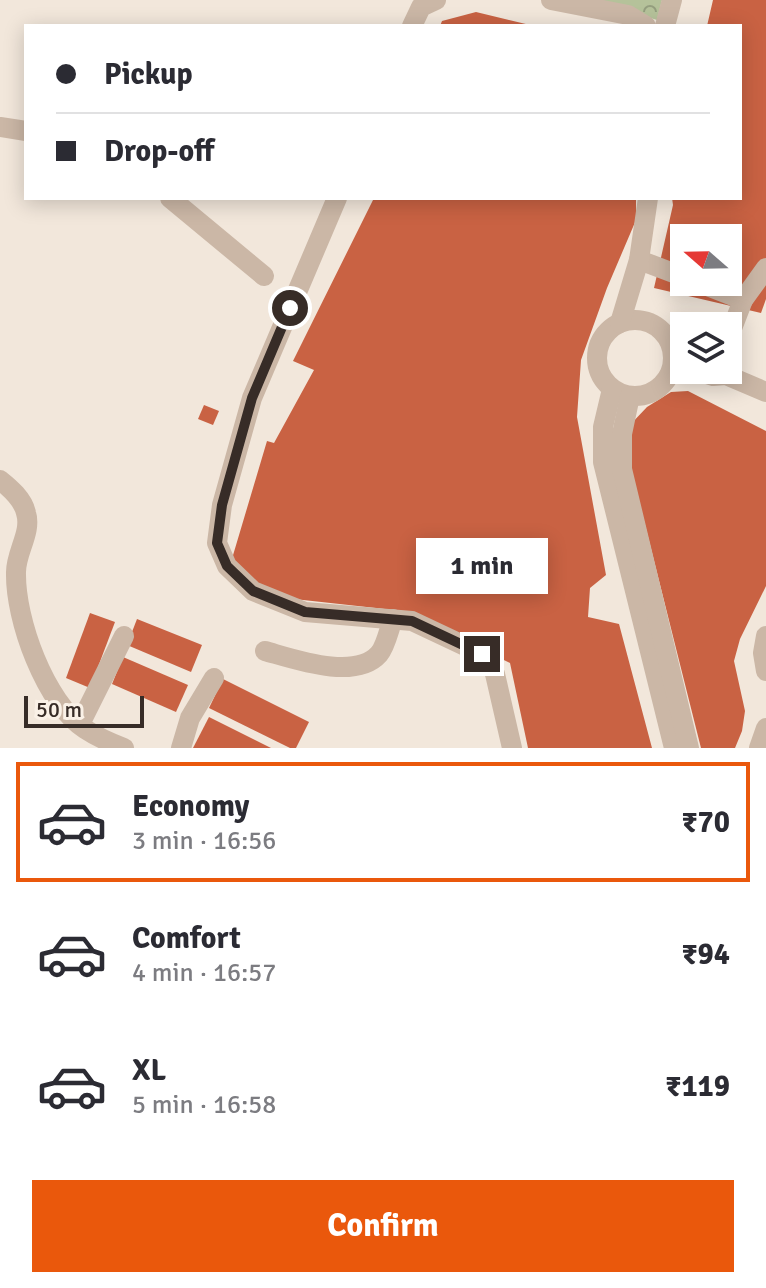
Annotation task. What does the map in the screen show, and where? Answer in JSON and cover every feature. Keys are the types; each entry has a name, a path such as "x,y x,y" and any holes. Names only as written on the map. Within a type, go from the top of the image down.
{"street":[{"path":"413,24 421,7 436,0"},
{"path":"551,0 628,15 643,24"},
{"path":"655,24 662,0"},
{"path":"666,24 672,0"},
{"path":"0,127 24,131"},
{"path":"172,200 264,276"},
{"path":"336,200 252,398 222,505 217,543 227,566 253,591 305,612 393,619 424,626 482,654 495,674 512,748"},
{"path":"620,323 639,260 648,200"},
{"path":"639,260 670,272"},
{"path":"738,312 743,300 766,268"},
{"path":"733,296 743,300"},
{"path":"670,343 657,327 646,321 620,323 603,338 597,360 599,371 621,392 650,393 661,386 670,374"},
{"path":"742,382 766,392"},
{"path":"721,384 766,403"},
{"path":"621,392 603,427 603,462 674,748"},
{"path":"621,392 622,469 689,748"},
{"path":"0,480 26,510 28,523 16,568 17,598 27,640 58,703 80,724 124,748"},
{"path":"265,651 319,665 348,667 364,663 379,653 393,619"},
{"path":"80,724 124,636"},
{"path":"766,636 763,653 766,671"},
{"path":"181,748 190,718 214,678"},
{"path":"759,748 766,728"}],"green space":[{"path":"591,0 662,0 657,20"}],"building":[{"path":"713,0 766,0 766,299 761,313 688,296 742,296 742,224 670,224 670,292 654,288 672,200 742,200 742,24 707,24"},
{"path":"476,12 526,24 441,24 442,21"},
{"path":"373,200 636,200 636,220 581,360 577,417 606,575 590,588 588,617 619,624 652,748 528,748 510,663 403,611 267,596 231,562 267,441 274,443 314,370 293,361"},
{"path":"688,391 766,431 766,586 740,639 734,661 745,711 735,748 701,748 627,453 629,426 647,407 671,392"},
{"path":"204,405 219,411 213,425 198,419"},
{"path":"90,613 115,622 90,688 66,678"},
{"path":"137,619 202,645 191,672 127,645"},
{"path":"123,657 188,685 176,712 112,684"},
{"path":"223,679 309,722 296,748 290,748 209,708"},
{"path":"209,717 271,748 193,748"}],"route":[{"path":"290,308 252,398 222,505 217,543 227,566 253,591 305,612 412,621 482,654"}]}
